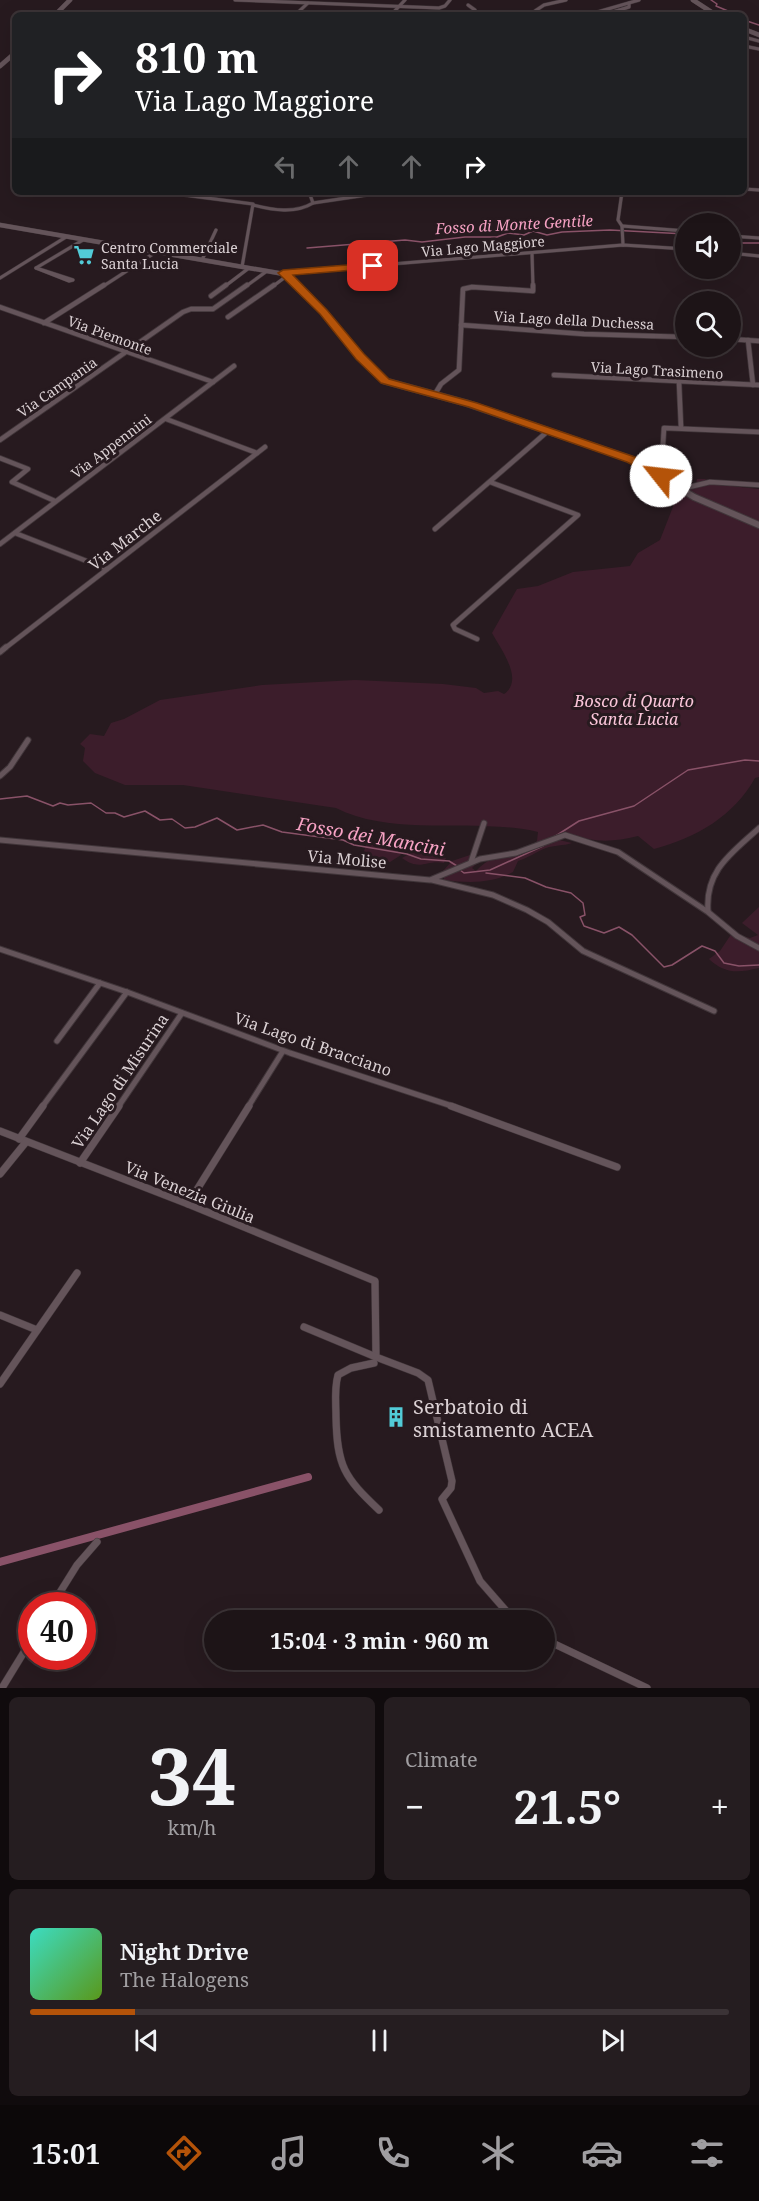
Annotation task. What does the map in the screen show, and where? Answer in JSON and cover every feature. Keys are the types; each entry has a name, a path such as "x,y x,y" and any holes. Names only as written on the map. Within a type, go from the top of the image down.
{"street":[{"path":"58,12 70,0"},
{"path":"236,0 442,8 450,0"},
{"path":"397,0 404,2"},
{"path":"535,12 540,7 566,0"},
{"path":"598,12 639,0"},
{"path":"693,0 711,12"},
{"path":"394,12 404,2"},
{"path":"299,12 308,3"},
{"path":"613,12 629,7 629,3"},
{"path":"468,5 475,10 473,12"},
{"path":"0,66 12,56"},
{"path":"181,195 271,209 306,207 313,203 367,195"},
{"path":"312,195 313,203"},
{"path":"621,195 618,220 622,226 623,245"},
{"path":"242,267 253,206"},
{"path":"0,225 285,274 329,318 378,376 400,386 435,394 639,463 681,489 759,525"},
{"path":"622,226 675,230"},
{"path":"202,260 216,230"},
{"path":"0,279 66,237"},
{"path":"741,237 759,238"},
{"path":"36,268 84,240"},
{"name":"Via Lago Maggiore","path":"285,274 623,245 675,248"},
{"path":"44,322 156,252"},
{"path":"435,394 441,384 459,370 462,291 465,288 533,291 532,253"},
{"path":"741,254 759,256"},
{"path":"36,268 70,278 74,280 59,278 35,270 36,268"},
{"path":"211,296 249,268"},
{"path":"128,352 183,312 189,309 213,309 267,271"},
{"path":"228,317 285,274"},
{"name":"Via Piemonte","path":"0,307 213,382"},
{"name":"Via Lago della Duchessa","path":"461,325 584,334 675,336"},
{"path":"741,340 759,340"},
{"path":"748,340 753,385"},
{"name":"Via Campania","path":"0,440 128,352"},
{"name":"Via Appennini","path":"0,544 234,366"},
{"name":"Via Lago Trasimeno","path":"554,375 759,385"},
{"path":"680,382 681,427"},
{"path":"166,419 257,453"},
{"path":"661,476 663,429 681,427 759,432"},
{"path":"435,529 548,431"},
{"name":"Via Marche","path":"0,652 265,447"},
{"path":"0,458 28,469 12,482 55,501"},
{"path":"477,639 456,629 453,625 578,515 490,482"},
{"path":"681,489 710,482 759,485"},
{"path":"15,533 107,569"},
{"path":"0,776 10,767 28,740"},
{"path":"471,862 484,823"},
{"path":"708,912 707,891 714,871 759,828"},
{"name":"Via Molise","path":"0,840 430,880 471,862 519,852 565,835 614,850 708,912 737,936 759,948"},
{"path":"430,880 486,892 527,910 548,922 583,951 714,1011"},
{"name":"Via Lago di Bracciano","path":"0,949 127,992 283,1051 410,1091 617,1167"},
{"path":"57,1041 100,983"},
{"path":"0,1174 127,992"},
{"name":"Via Lago di Misurina","path":"80,1163 182,1013"},
{"path":"188,1204 283,1051"},
{"name":"Via Venezia Giulia","path":"0,1131 188,1204 376,1282 375,1360"},
{"path":"0,1384 77,1273"},
{"path":"0,1315 37,1330"},
{"path":"304,1327 375,1360 422,1375 429,1382 432,1405 452,1481 451,1488 442,1500 480,1581 505,1610"},
{"path":"375,1360 342,1371 338,1375 335,1397 336,1448 339,1462 346,1475 379,1510"},
{"path":"60,1592 77,1565 97,1542"},
{"path":"555,1644 647,1688"},
{"path":"2,1688 18,1662"}],"green space":[{"name":"Bosco di Quarto Santa Lucia","path":"697,479 705,479 712,484 759,489 759,777 755,778 736,804 725,814 685,839 654,849 638,836 604,841 571,834 559,840 572,843 546,848 518,861 513,872 497,879 480,882 444,880 443,871 452,861 470,855 479,861 472,868 476,871 486,862 497,857 522,855 537,841 538,832 488,826 409,825 359,817 336,808 183,785 125,785 95,773 83,761 85,748 80,744 90,734 104,736 111,723 124,719 160,700 262,685 355,680 443,684 476,688 484,693 498,691 504,694 510,688 512,673 492,633 517,589 538,586 573,572 630,566 638,553 660,540 676,499 681,493 690,494 690,488 696,484"},
{"path":"387,838 401,855 390,862 369,858 364,851 367,842"},
{"path":"414,851 446,858 444,863 433,862 419,865 402,858"},
{"path":"759,907 759,968 745,971 726,970 709,959 720,951 732,933 750,938 758,935 742,923"}],"waterway":[{"path":"711,0 717,4 716,6 728,12"},
{"path":"747,21 759,25"},
{"name":"Fosso di Monte Gentile","path":"307,248 405,240 422,242 465,237 497,237 508,233 524,235 533,231 547,235 562,232 610,230 675,233"},
{"name":"Fosso di Monte Gentile","path":"741,243 759,243"},
{"name":"Fosso dei Mancini","path":"554,837 579,821 634,806 688,770 745,760 759,761"},
{"name":"Fosso dei Mancini","path":"0,799 27,796 53,806 60,803 68,805 91,803 106,813 115,813 124,817 145,811 160,820 172,819 185,828 195,827 217,818 237,830 263,825 282,832 343,840 354,845 407,854 421,859 449,861 457,866"},
{"name":"Fosso dei Mancini","path":"460,870 464,873 490,870 543,846"},
{"path":"486,873 525,878 546,887 571,893 583,903 585,915 580,917 584,926 604,933 619,927 632,935 664,967 672,965 702,946 715,951 724,963 739,966 759,965"},
{"path":"0,1562 308,1477"}],"place":[{"name":"Centro Commerciale Santa Lucia","path":"84,255"},
{"name":"Serbatoio di smistamento ACEA","path":"396,1417"}],"route":[{"path":"373,266 283,273 289,276 324,312 360,357 385,381 473,405 643,464 661,476"}]}
